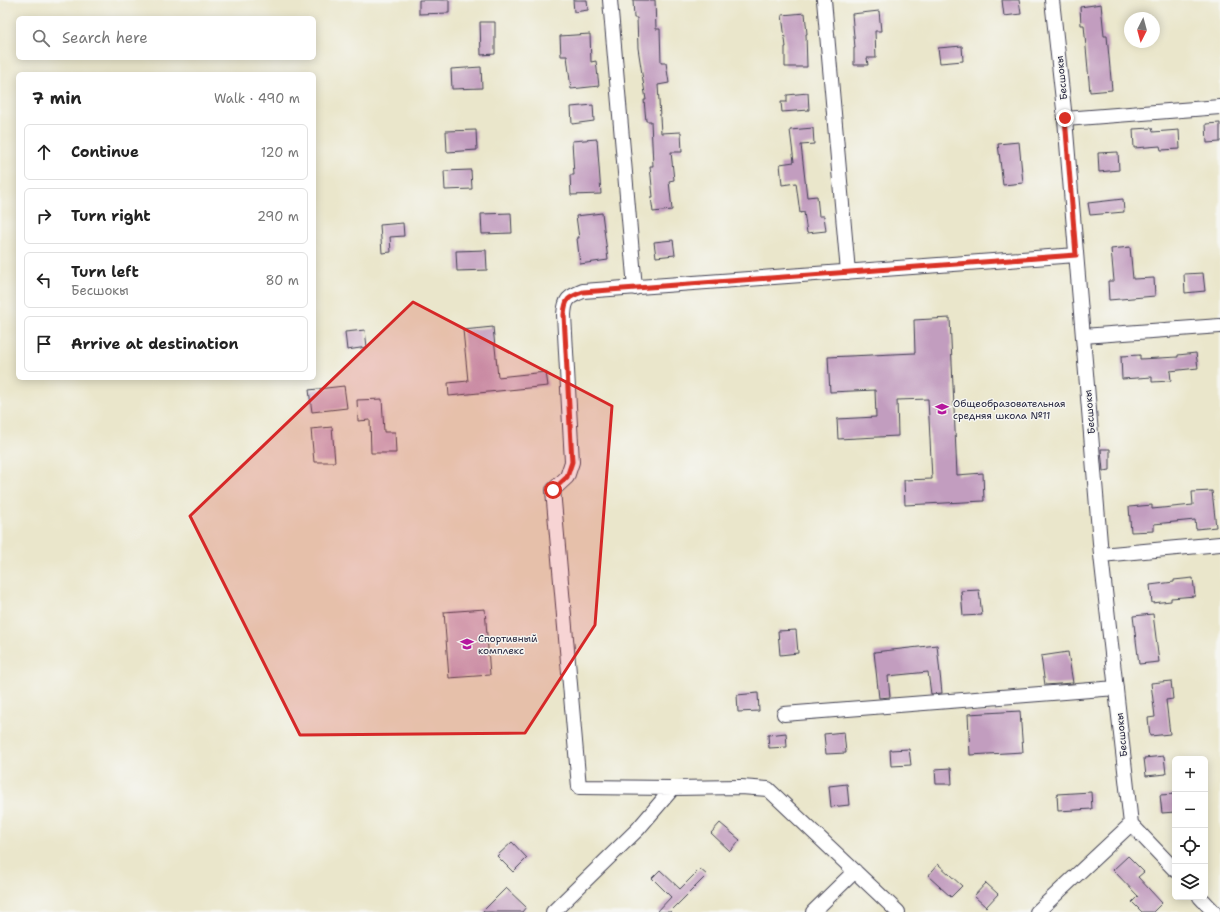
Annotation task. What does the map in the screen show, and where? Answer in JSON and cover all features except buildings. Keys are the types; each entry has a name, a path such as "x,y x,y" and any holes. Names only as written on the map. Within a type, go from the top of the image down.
{"street":[{"path":"610,0 635,288"},
{"path":"824,0 848,272"},
{"name":"Бесшокы","path":"1052,0 1065,118 1101,555 1131,824"},
{"path":"1065,118 1220,107"},
{"path":"898,912 768,789 741,787 579,787 553,490 567,477 572,462 564,315 565,303 571,296 583,292 1076,255"},
{"path":"1083,336 1220,326"},
{"path":"1101,555 1220,544"},
{"path":"784,714 1116,688"},
{"path":"553,912 638,830 673,788"},
{"path":"1037,912 1131,824 1172,867"},
{"path":"813,912 855,872"},
{"path":"1203,900 1214,912"}],"highlighted area":[{"path":"413,302 612,406 595,625 525,733 300,735 190,516"}],"place":[{"name":"Общеобразовательная средняя школа №11","path":"942,409"},
{"name":"Спортивный комплекс","path":"467,644"}],"route":[{"path":"553,490 567,477 572,462 564,315 565,303 571,296 583,292 1076,255 1065,118"}]}
